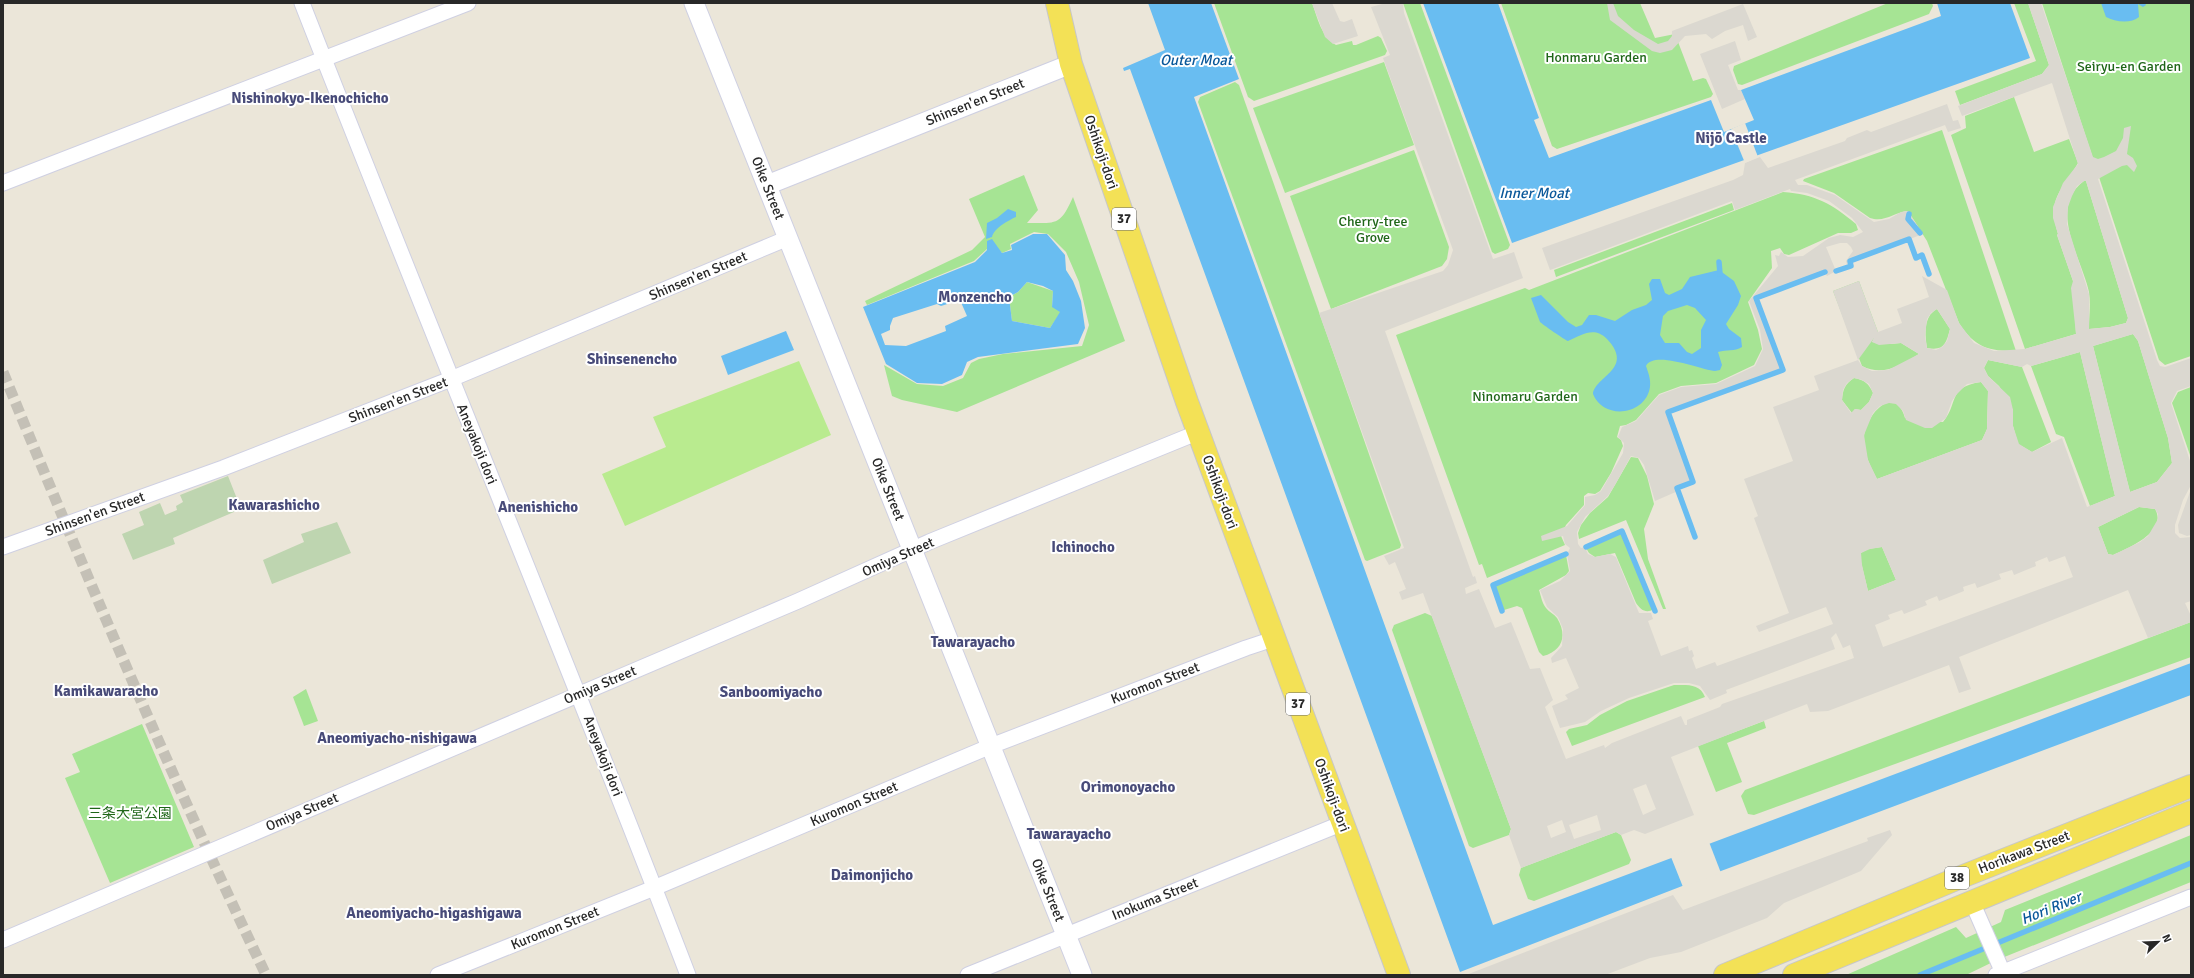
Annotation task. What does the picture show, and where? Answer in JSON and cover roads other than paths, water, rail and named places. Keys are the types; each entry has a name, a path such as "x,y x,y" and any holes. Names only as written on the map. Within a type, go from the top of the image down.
{"main road":[{"name":"Oshikoji-dori","path":"1057,3 1071,64 1199,432 1273,639 1399,975"},
{"name":"Horikawa Street","path":"1725,975 1961,877 2191,786"},
{"name":"Horikawa Street","path":"1794,975 2191,812"}],"street":[{"name":"Aneyakoji dori","path":"302,3 451,379 579,693 688,975"},
{"path":"3,183 468,3"},
{"name":"Oike Street","path":"694,3 1082,975"},
{"name":"Shinsen'en Street","path":"767,185 1071,64"},
{"name":"Shinsen'en Street","path":"3,547 223,468 451,379 788,238"},
{"name":"Omiya Street","path":"3,940 913,550 1199,432"},
{"name":"Kuromon Street","path":"438,975 654,888 991,746 1273,639"},
{"name":"Inokuma Street","path":"968,975 1342,823"},
{"path":"1972,902 2000,970 2191,897"}],"water":[{"name":"Outer Moat","path":"1148,3 1211,3 1239,79 1194,97 1493,925 2191,663 2191,695 1721,871 1460,972 1130,69 1124,71 1123,68 1165,50"},
{"name":"Inner Moat","path":"1423,3 1498,3 1539,118 1534,120 1549,158 1711,100 1724,132 1754,120 1741,90 1941,16 1937,3 2010,3 2030,58 1512,243"},
{"path":"2101,3 2145,3 2146,5 2143,7 2138,4 2139,17 2132,21 2123,22 2106,17"},
{"path":"1008,209 1016,212 1016,217 996,230 992,237 986,239 987,223 997,218"},
{"path":"1033,234 1047,234 1065,255 1066,270 1073,281 1081,301 1085,328 1078,344 978,357 967,362 962,375 942,384 917,383 886,364 863,307 975,262 987,250 987,241 992,239 1002,253 1012,250 1011,245","holes":["1027,282 1043,286 1053,291 1052,307 1060,312 1050,328 1012,321 1009,297 1018,292","960,300 967,316 945,326 946,331 906,346 885,345 881,334 890,330 893,318 937,304 941,306"]},
{"path":"1719,270 1734,281 1741,296 1738,305 1726,324 1729,329 1741,338 1742,347 1718,352 1722,365 1720,370 1715,371 1668,360 1651,362 1646,366 1650,384 1647,396 1641,404 1633,409 1624,411 1615,411 1606,408 1598,403 1593,394 1595,388 1615,365 1617,358 1615,349 1607,339 1602,335 1593,332 1583,334 1568,341 1566,340 1540,322 1531,298 1541,295 1568,322 1576,327 1582,325 1589,315 1596,315 1615,321 1632,310 1646,305 1652,300 1649,284 1652,279 1660,279 1665,293 1669,295 1682,289 1690,277","holes":["1687,305 1695,308 1706,320 1701,330 1701,348 1692,354 1687,352 1679,343 1665,343 1660,335 1663,316 1668,311"]},
{"path":"786,331 794,350 728,375 721,356"}],"waterway":[{"path":"1909,214 1908,219 1920,233"},
{"path":"1836,271 1851,266 1850,261 1909,239 1916,258 1922,255 1929,274"},
{"path":"1719,262 1720,274"},
{"path":"1695,537 1677,488 1693,482 1668,412 1783,370 1756,298 1825,272"},
{"path":"1586,547 1622,531 1655,611"},
{"path":"1502,611 1493,585 1566,554"},
{"name":"Hori River","path":"1920,975 2191,863"}],"tunnel":[{"path":"3,372 163,751 196,826 266,975"}],"district":[{"name":"Nishinokyo-Ikenochicho","path":"310,98"},
{"name":"Nijō Castle","path":"1731,138"},
{"name":"Monzencho","path":"975,297"},
{"name":"Shinsenencho","path":"632,359"},
{"name":"Kawarashicho","path":"274,505"},
{"name":"Anenishicho","path":"538,507"},
{"name":"Ichinocho","path":"1083,547"},
{"name":"Tawarayacho","path":"973,642"},
{"name":"Kamikawaracho","path":"106,691"},
{"name":"Sanboomiyacho","path":"771,692"},
{"name":"Aneomiyacho-nishigawa","path":"397,738"},
{"name":"Orimonoyacho","path":"1128,787"},
{"name":"Tawarayacho","path":"1069,834"},
{"name":"Daimonjicho","path":"872,875"},
{"name":"Aneomiyacho-higashigawa","path":"434,913"}],"park label":[{"name":"Honmaru Garden","path":"1596,57"},
{"name":"Seiryu-en Garden","path":"2129,66"},
{"name":"Cherry-tree Grove","path":"1373,230"},
{"name":"Ninomaru Garden","path":"1525,396"},
{"name":"三条大宮公園","path":"130,813"}]}
